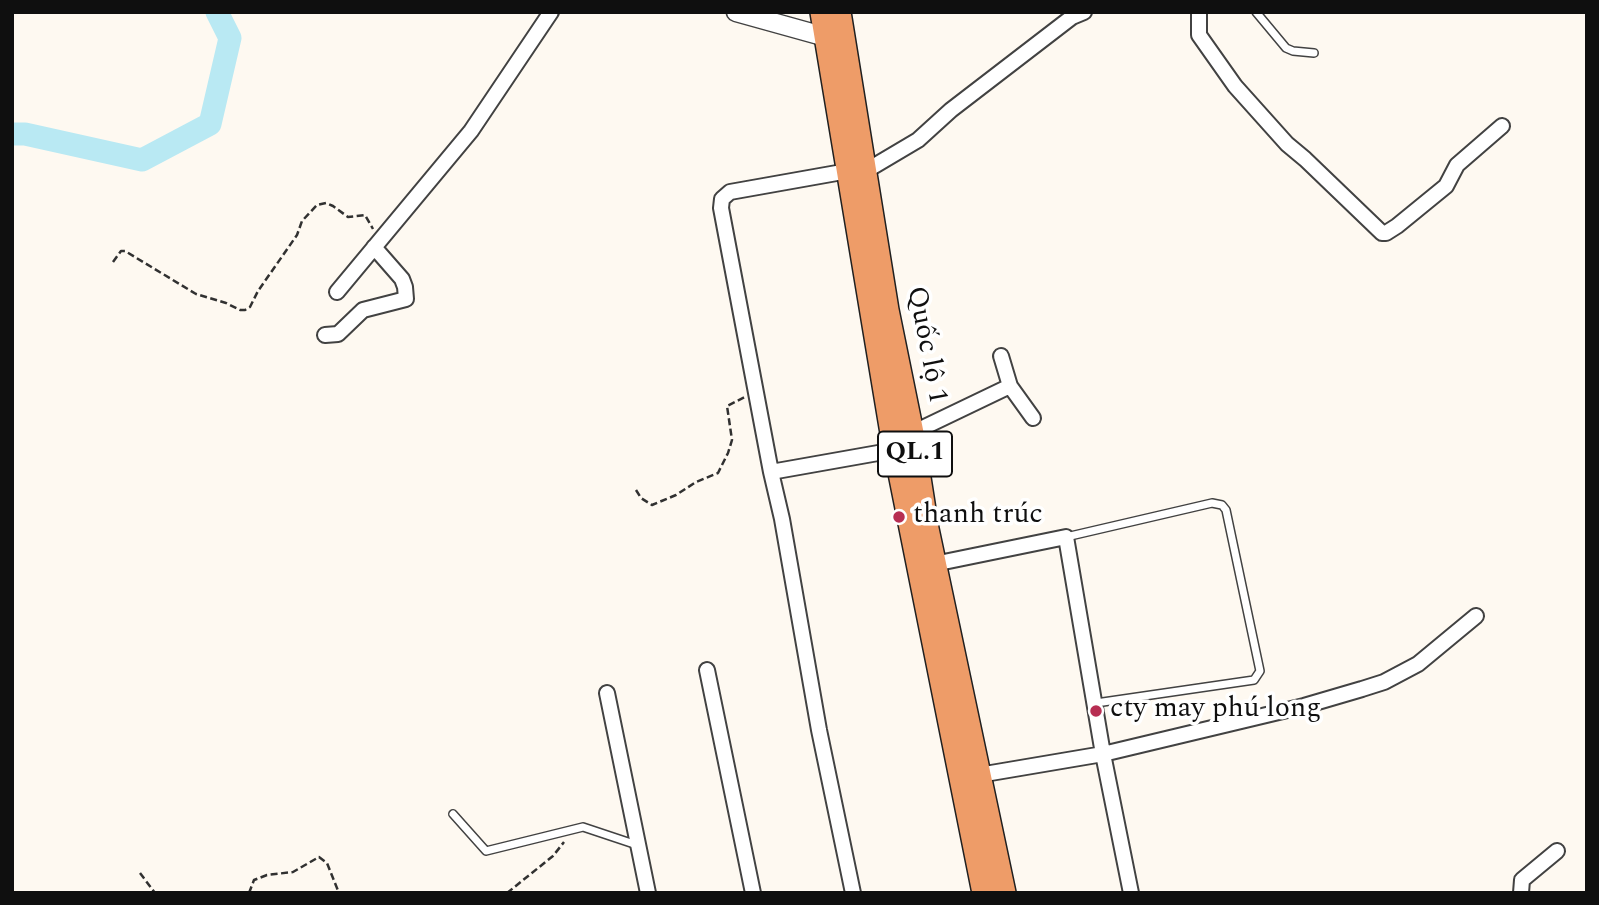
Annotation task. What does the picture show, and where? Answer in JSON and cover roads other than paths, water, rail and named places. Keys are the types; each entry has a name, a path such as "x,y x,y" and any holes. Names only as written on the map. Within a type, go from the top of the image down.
{"highway":[{"name":"Quốc lộ 1","path":"822,12 887,310 912,433 934,564 1004,893"},
{"name":"Quốc lộ 1","path":"839,12 856,172 895,450 984,893"}],"street":[{"path":"337,292 471,131 551,12"},
{"path":"736,12 826,37"},
{"path":"1199,12 1199,35 1235,86 1287,144 1382,233 1397,226 1446,186 1457,165 1502,126"},
{"path":"853,893 819,730 782,519 721,208 722,199 730,192 856,172 918,140 951,110 1075,14"},
{"path":"325,335 338,334 363,310 406,299 401,279 374,247"},
{"path":"1002,356 1010,386 1032,418"},
{"path":"912,433 1010,386"},
{"path":"771,472 895,450"},
{"path":"934,564 1066,537 1131,893"},
{"path":"979,775 1104,754 1304,706 1384,682 1418,664 1476,616"},
{"path":"707,670 752,893"},
{"path":"607,693 648,893"},
{"path":"1521,893 1522,880 1557,851"}],"lane":[{"path":"1256,12 1286,48 1314,53"},
{"path":"1066,537 1212,503 1222,505 1226,510 1259,671 1254,680 1096,703"},
{"path":"453,814 486,851 583,827 638,845"}],"waterway":[{"path":"12,134 25,134 142,160 210,124 230,38 217,12"}],"place":[{"name":"thanh trúc","path":"899,517"},
{"name":"cty may phú long","path":"1096,711"}]}
